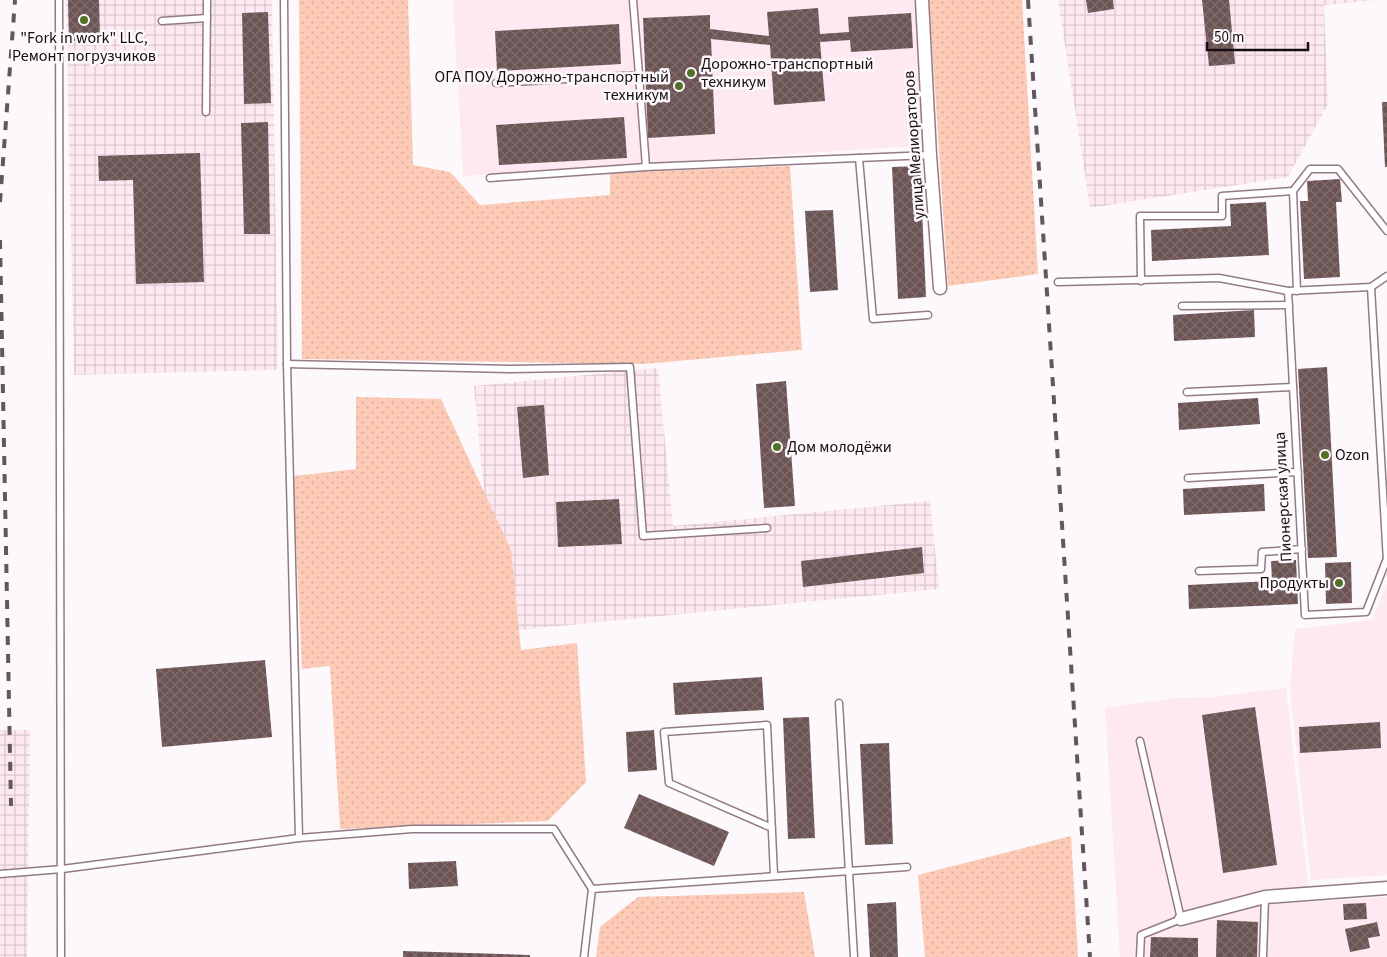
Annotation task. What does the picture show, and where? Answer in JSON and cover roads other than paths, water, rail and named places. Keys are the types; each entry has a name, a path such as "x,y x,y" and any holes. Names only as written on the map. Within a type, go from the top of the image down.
{"street":[{"name":"улица Мелиораторов","path":"922,0 930,154 940,288"},
{"path":"1181,919 1265,897 1387,888"}],"lane":[{"path":"59,0 61,957"},
{"path":"206,112 208,0"},
{"path":"284,0 287,364 299,838"},
{"path":"633,0 646,167"},
{"path":"162,21 207,18"},
{"path":"496,83 639,76"},
{"path":"490,178 646,167 930,154"},
{"path":"859,158 873,319 928,315"},
{"path":"1297,291 1293,191 1310,169 1338,169 1387,231"},
{"path":"1141,281 1140,216 1222,216 1222,196 1293,191"},
{"path":"1058,282 1219,278 1297,291 1371,287 1387,276"},
{"path":"1371,287 1386,561"},
{"name":"Пионерская улица","path":"1288,291 1305,616 1366,612 1386,561"},
{"path":"1182,306 1289,305"},
{"path":"287,364 511,370 630,367 643,536 767,528"},
{"path":"1187,392 1293,387"},
{"path":"1188,478 1298,472"},
{"path":"1199,571 1261,569 1262,552 1302,549"},
{"path":"839,703 854,957"},
{"path":"772,828 669,783 664,732 767,725 772,828 774,876"},
{"path":"1140,741 1181,919 1141,935 1140,957"},
{"path":"0,874 62,869 299,838 412,829 554,829 592,889 584,957"},
{"path":"592,889 907,867"},
{"path":"1263,957 1265,897"}],"railway":[{"path":"0,202 15,0"},
{"path":"1028,0 1090,957"},
{"path":"0,240 11,806"}],"place":[{"name":"\"Fork in work\" LLC, Ремонт погрузчиков","path":"84,20"},
{"name":"Дорожно-транспортный техникум","path":"691,73"},
{"name":"ОГА ПОУ Дорожно-транспортный техникум","path":"679,86"},
{"name":"Дом молодёжи","path":"777,447"},
{"name":"Ozon","path":"1325,455"},
{"name":"Продукты","path":"1339,583"}]}
